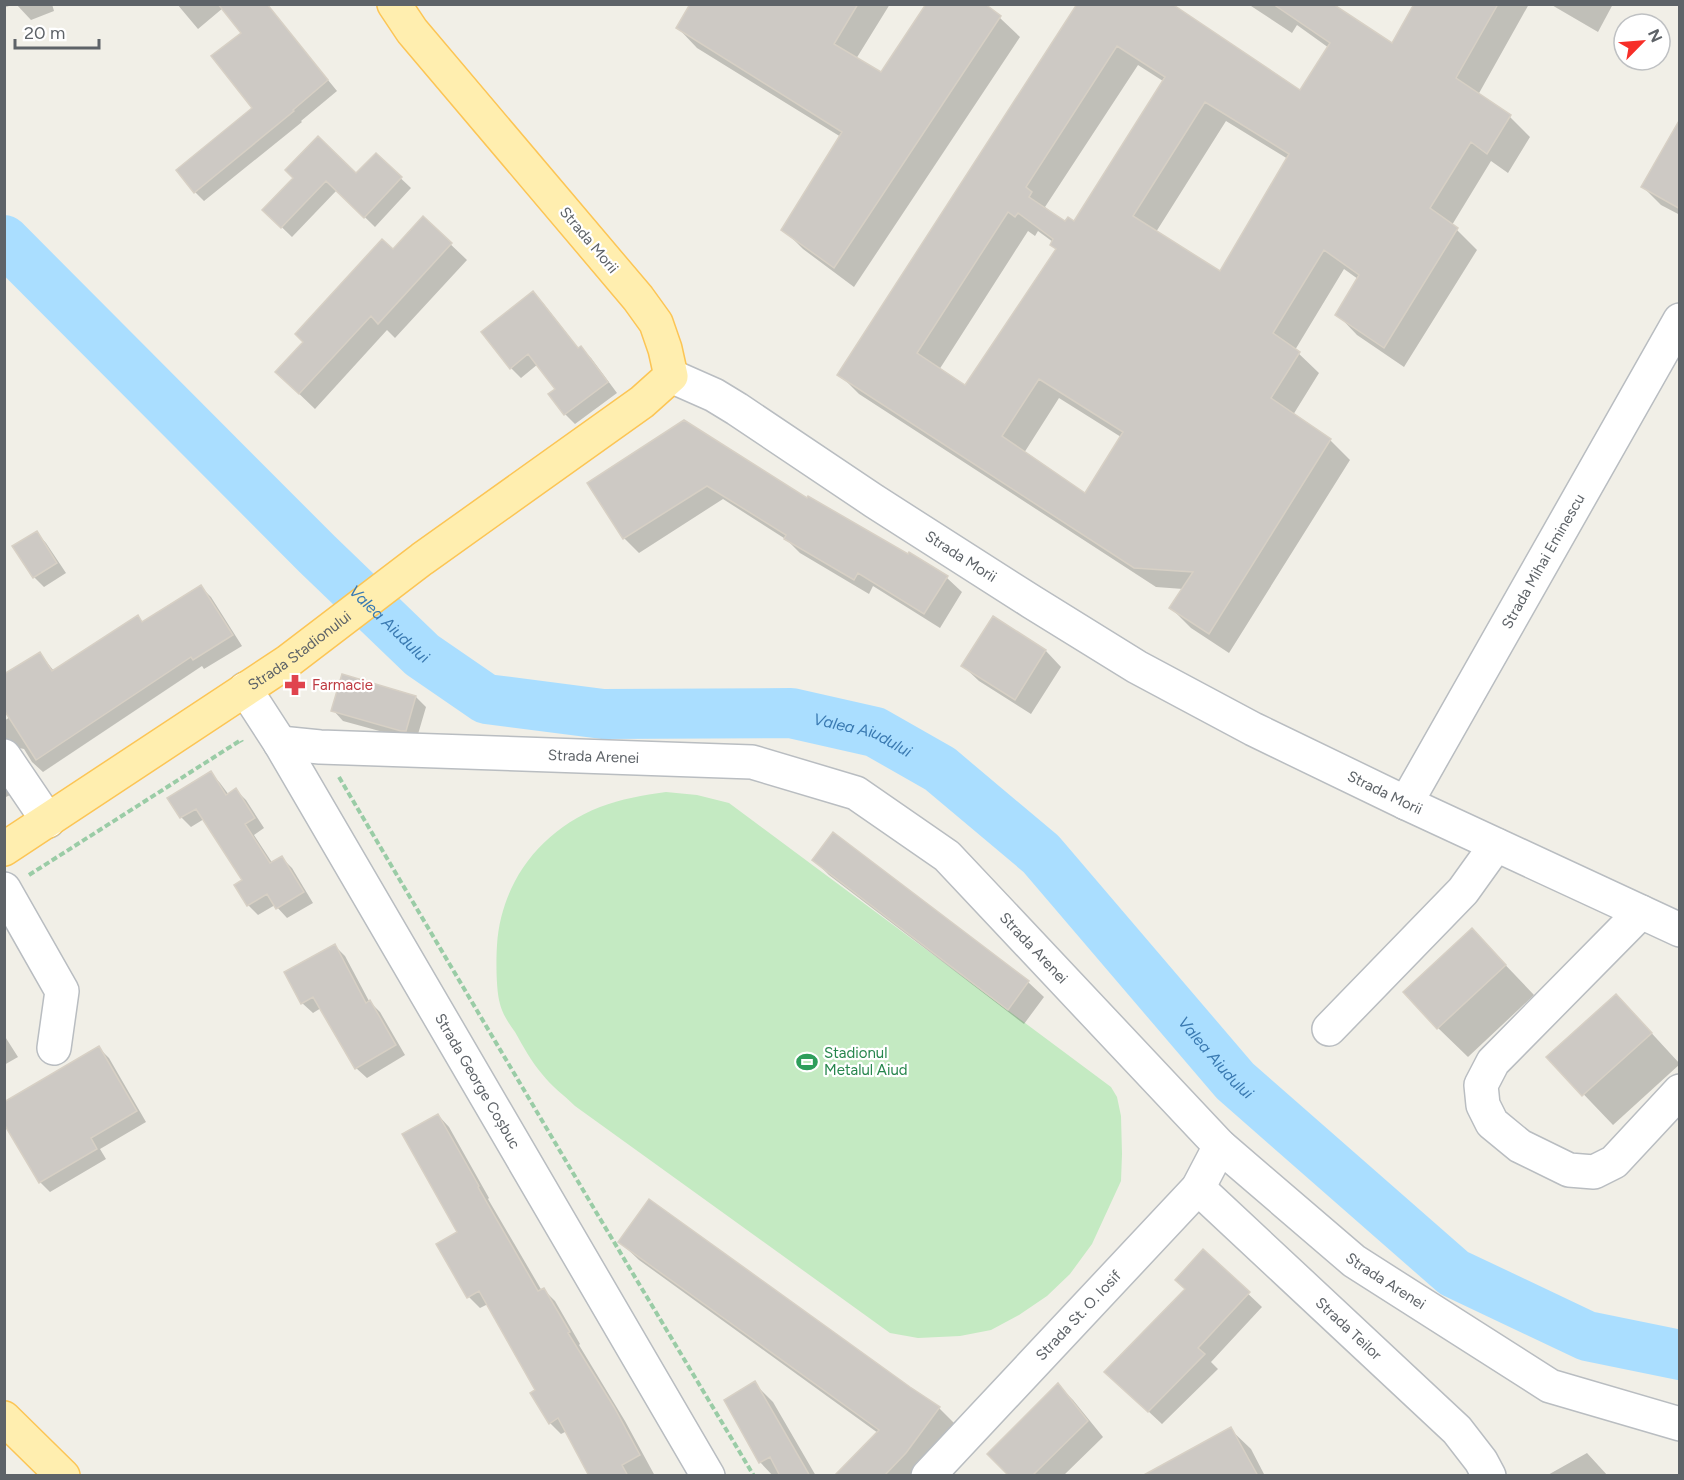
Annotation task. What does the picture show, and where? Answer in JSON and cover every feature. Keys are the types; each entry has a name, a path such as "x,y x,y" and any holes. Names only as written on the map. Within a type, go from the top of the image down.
{"main road":[{"name":"Strada Morii","path":"394,4 412,31 638,298 656,323 671,376"},
{"name":"Strada Stadionului","path":"4,849 286,662 422,559 642,402 671,376"},
{"path":"4,1418 63,1476"}],"street":[{"name":"Strada Mihai Eminescu","path":"1406,803 1680,320"},
{"name":"Strada Morii","path":"671,376 714,395 737,409 914,526 1137,667 1253,729 1680,930"},
{"name":"Strada George Coșbuc","path":"245,689 280,743 708,1476"},
{"name":"Strada Arenei","path":"280,743 320,747 752,762 856,794 947,856 1220,1146 1354,1261 1550,1386 1680,1424"},
{"path":"4,756 48,821"},
{"path":"1329,1029 1463,891 1496,844"},
{"path":"5,890 62,991 54,1048"},
{"path":"1641,912 1493,1062 1481,1086 1483,1105 1492,1123 1520,1146 1569,1170 1594,1172 1614,1162 1680,1091"},
{"name":"Strada St. O. Iosif","path":"928,1476 1198,1188 1220,1146"},
{"name":"Strada Teilor","path":"1198,1188 1457,1430 1481,1461 1489,1476"}],"path":[{"path":"5,890 241,740 247,750"},
{"path":"320,747 754,1476"}],"green space":[{"name":"Stadionul Metalul Aiud","path":"666,792 697,795 729,803 1111,1087 1117,1097 1121,1116 1121,1181 1092,1244 1070,1274 1047,1296 991,1330 960,1336 918,1338 890,1333 575,1106 549,1083 538,1069 504,1015 500,1004 497,951 500,922 506,900 528,861 560,829 600,807"}],"building":[{"path":"218,4 267,4 328,80 194,193 176,170 252,108 211,56 241,33"},
{"path":"690,4 858,4 834,44 881,72 926,4 985,4 1001,16 834,268 781,230 842,132 676,28"},
{"path":"1077,4 1172,4 1300,90 1330,43 1273,4 1333,4 1392,43 1414,4 1498,4 1456,78 1511,115 1487,154 1471,142 1430,208 1458,228 1384,348 1335,315 1359,275 1324,250 1273,333 1300,352 1271,398 1331,439 1209,634 1169,608 1193,572 1134,568 837,375","holes":["1117,46 1165,77 1074,221 1068,217 1065,221 1029,197 1032,192 1026,187","1205,102 1289,154 1220,271 1133,216","1008,212 1015,217 1018,213 1053,239 1050,245 1056,249 965,385 917,353","1039,379 1123,432 1085,493 1002,436"]},
{"path":"1680,119 1680,209 1641,187"},
{"path":"318,136 356,173 376,153 402,177 364,218 326,181 281,228 262,210 293,178 285,170"},
{"path":"423,216 452,243 378,324 371,316 299,394 275,372 303,342 295,334 382,239 393,249"},
{"path":"533,291 578,348 581,346 608,382 564,415 548,394 555,389 528,354 510,369 481,332"},
{"path":"684,420 807,498 808,496 948,576 924,614 858,573 854,580 784,539 786,535 707,486 623,539 587,483"},
{"path":"37,531 57,563 33,578 12,546"},
{"path":"201,585 233,635 193,660 191,657 36,760 4,710 4,674 40,652 52,671 138,615 142,622"},
{"path":"993,616 1046,650 1015,700 961,666"},
{"path":"342,674 416,696 406,731 331,711"},
{"path":"211,771 226,795 236,788 255,818 245,824 270,863 282,856 304,892 276,909 267,894 247,906 234,885 242,880 196,809 180,818 167,798"},
{"path":"833,832 1029,981 1008,1010 812,860"},
{"path":"1472,928 1506,965 1437,1029 1403,992"},
{"path":"335,944 366,1003 370,1000 396,1045 355,1069 313,997 301,1004 284,972"},
{"path":"1616,994 1652,1033 1582,1096 1546,1057"},
{"path":"99,1046 137,1111 91,1138 97,1149 39,1183 4,1124 4,1102"},
{"path":"438,1114 538,1291 544,1288 640,1455 622,1465 628,1476 589,1476 558,1418 549,1424 530,1393 535,1390 479,1291 467,1298 436,1244 457,1232 402,1134"},
{"path":"649,1199 940,1407 906,1453 884,1476 834,1476 879,1430 618,1242"},
{"path":"1203,1249 1250,1292 1198,1348 1205,1354 1148,1412 1104,1372 1185,1289 1175,1280"},
{"path":"755,1381 810,1476 780,1476 770,1457 759,1463 724,1400"},
{"path":"1058,1383 1088,1421 1032,1476 1009,1476 987,1454"},
{"path":"1231,1427 1258,1476 1142,1476"}],"waterway":[{"name":"Valea Aiudului","path":"4,240 317,554 422,655 486,699 603,714 791,713 875,732 940,769 1041,854 1235,1081 1454,1273 1587,1336 1680,1355"}],"place":[{"name":"Farmacie","path":"295,685"},
{"name":"Stadionul Metalul Aiud","path":"807,1062"}]}
